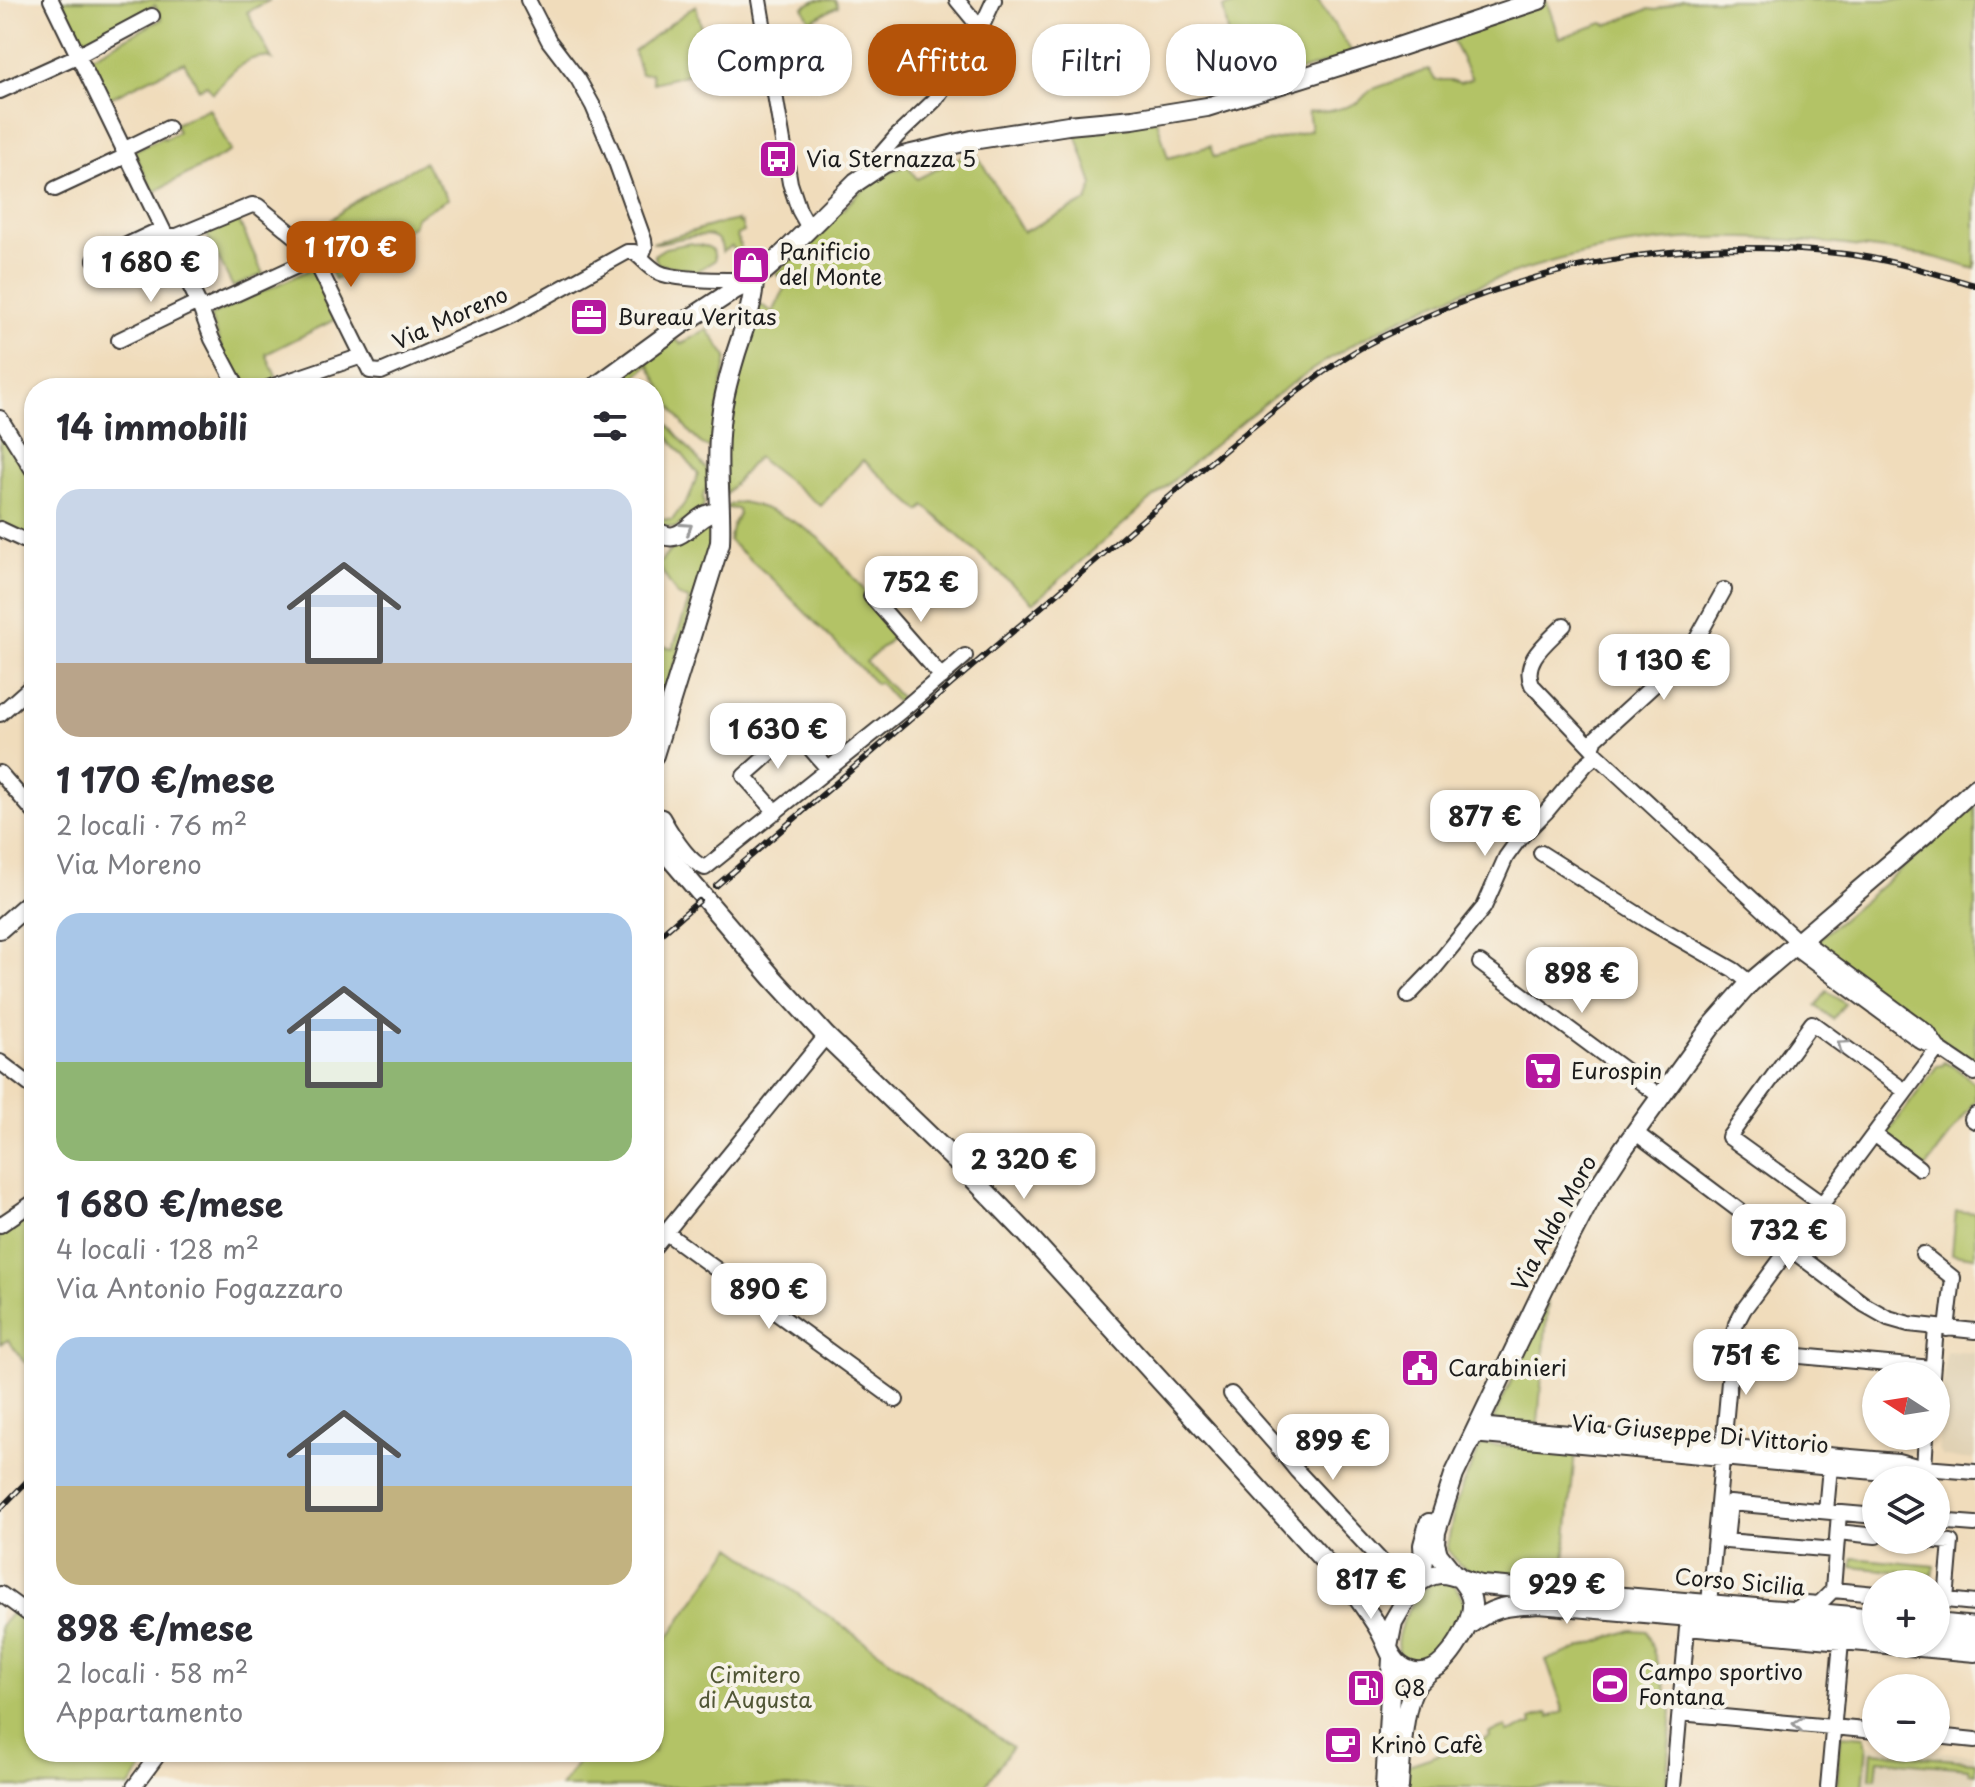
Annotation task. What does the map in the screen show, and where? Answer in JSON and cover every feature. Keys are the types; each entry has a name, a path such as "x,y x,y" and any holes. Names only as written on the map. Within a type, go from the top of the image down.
{"main road":[{"path":"608,378 731,285 754,280 856,182 883,164 897,150 1207,107 1539,0"},
{"path":"664,723 720,543 719,426 729,376 752,303 754,280"},
{"path":"664,536 679,535 707,515 719,511"},
{"name":"Via Aldo Moro","path":"1454,1475 1591,1198 1711,1027 1750,983 1975,788"},
{"path":"664,847 772,977 826,1036 1024,1231 1358,1598 1390,1653 1405,1669 1413,1672 1431,1670"},
{"path":"0,929 24,908"},
{"path":"1385,1787 1390,1630 1422,1572 1423,1545 1438,1498 1454,1475"},
{"path":"1399,1787 1410,1697 1417,1683 1441,1664 1466,1627 1472,1610 1470,1592 1438,1554 1435,1543 1454,1475"},
{"path":"1358,1598 1376,1611 1392,1611 1429,1576 1438,1573 1456,1575"},
{"name":"Corso Sicilia","path":"1456,1575 1481,1585 1709,1604 1794,1618 1862,1635"},
{"name":"Corso Sicilia","path":"1466,1627 1484,1613 1495,1609 1539,1604 1751,1622 1845,1615 1862,1617"},
{"path":"1950,1624 1975,1627"},
{"path":"1950,1639 1975,1642"}],"street":[{"path":"51,0 124,153 166,232 212,339 233,378"},
{"path":"528,0 549,41 578,79 593,106 644,240 641,257 665,275 731,285"},
{"path":"759,0 790,183 809,228"},
{"path":"957,0 977,24"},
{"path":"983,24 994,0"},
{"path":"0,91 77,56 152,16"},
{"path":"897,150 938,96"},
{"path":"55,189 168,128"},
{"path":"95,260 166,232 177,236 252,205 258,206 301,241 319,268 362,356 297,378"},
{"name":"Via Moreno","path":"362,356 370,371 381,372 515,314 627,252 641,257"},
{"path":"119,340 312,259"},
{"path":"0,418 24,456"},
{"path":"0,529 24,540"},
{"path":"1408,996 1484,907 1506,857 1586,764 1594,751 1596,738 1689,653 1724,590"},
{"path":"871,596 942,677"},
{"path":"1564,625 1532,658 1528,677 1532,685 1594,751 1797,944 1922,1042 1938,1048 1975,1073"},
{"path":"664,820 675,839 699,866 705,868 965,656"},
{"path":"0,714 24,693"},
{"path":"776,812 744,776 790,725 828,769"},
{"path":"0,773 24,801"},
{"path":"1541,853 1650,922 1734,970 1750,983"},
{"path":"1480,963 1661,1097"},
{"path":"1822,1204 1729,1137 1812,1023 1905,1091"},
{"path":"826,1036 665,1232 896,1400"},
{"path":"1709,1604 1736,1324 1744,1309 1938,1048"},
{"path":"0,1062 24,1080"},
{"path":"1975,1115 1972,1119 1975,1121"},
{"path":"1636,1133 1865,1305 1888,1318 1909,1324 1975,1331"},
{"path":"1874,1134 1919,1168"},
{"path":"0,1225 24,1209"},
{"path":"1923,1254 1953,1278 1934,1362"},
{"path":"1732,1350 1862,1364"},
{"path":"1231,1394 1407,1596"},
{"name":"Via Giuseppe Di Vittorio","path":"1474,1430 1722,1452 1898,1461 1917,1466"},
{"name":"Via Giuseppe Di Vittorio","path":"1722,1452 1862,1470"},
{"path":"1830,1467 1832,1512 1838,1532 1836,1590 1845,1615"},
{"name":"Via Giuseppe Di Vittorio","path":"1950,1470 1975,1472"},
{"path":"1836,1550 1726,1541 1730,1503 1862,1515"},
{"path":"1950,1522 1975,1524"},
{"path":"1838,1532 1862,1535"},
{"path":"1810,1639 1794,1618 1806,1603 1819,1604 1836,1590 1862,1593"},
{"path":"1,1594 24,1611"},
{"path":"1950,1601 1975,1603"},
{"path":"1731,1632 1751,1622"},
{"path":"1673,1787 1687,1628 1841,1642 1862,1638"},
{"path":"1828,1787 1841,1642"},
{"path":"1950,1650 1975,1654"},
{"path":"1680,1713 1862,1730"},
{"path":"1950,1737 1975,1740"},
{"path":"134,1787 153,1762"}],"shaded area":[{"path":"1946,1351 1975,1353 1975,1460 1943,1457 1938,1451 1950,1450 1950,1362 1945,1362"},
{"path":"1950,1753 1975,1755 1975,1787 1863,1787 1865,1762 1950,1762"}],"green space":[{"path":"62,0 270,0 247,12 272,59 264,57 247,61 213,93 207,85 199,89 184,62 108,99 90,57 162,19 155,5 82,41"},
{"path":"816,0 835,0 838,6 810,21 803,7"},
{"path":"1258,0 1318,0 1352,52 1306,69 1306,24 1226,24 1223,7"},
{"path":"1682,0 1975,0 1975,269 1929,256 1845,245 1702,238 1635,244 1588,253 1494,280 1404,317 1304,375 1223,438 1033,603 925,506 920,511 863,460 821,506 757,457 725,495 725,425 758,303 773,312 787,284 776,274 835,212 842,211 863,190 892,172 907,165 917,179 973,148 1023,232 1087,201 1093,185 1075,131 1157,120 1168,158 1210,146 1214,157 1311,130 1308,112 1346,107 1359,102 1370,90 1429,69 1435,80 1460,83 1472,79 1450,36 1458,39 1463,33 1547,2 1559,38"},
{"path":"696,5 701,24 688,24 688,74 653,83 651,73 641,74 634,51"},
{"path":"209,108 231,151 154,192 133,151 178,132 175,124"},
{"path":"424,162 448,199 416,217 413,226 371,249 375,259 335,280 314,237 352,204"},
{"path":"238,219 263,274 233,287 206,233"},
{"path":"738,220 744,232 737,235 741,249 736,252 732,246 722,252 720,242 705,235 652,243 714,225"},
{"path":"690,243 713,250 715,260 694,273 688,269 658,264 654,255 665,248"},
{"path":"313,270 336,319 266,354 277,378 236,378 210,316"},
{"path":"707,329 727,357 711,449 684,425 664,393 664,378 656,378 649,365 633,378 622,378 675,339 681,344"},
{"path":"0,423 24,461 24,536 3,526 0,521"},
{"path":"668,424 711,477 703,496 702,509 675,528 664,526 664,519 672,520 690,496 698,474 664,429"},
{"path":"741,502 776,513 820,539 864,590 897,634 866,662 903,700 899,705 879,682 876,684 770,577 729,541 739,514 738,509 727,508"},
{"path":"712,522 714,531 664,701 664,646 673,648 689,600 677,595 664,574 664,558 704,523"},
{"path":"1975,807 1975,1060 1972,1062 1823,950 1820,942 1821,937"},
{"path":"1827,991 1845,1004 1833,1019 1816,1006"},
{"path":"1944,1062 1975,1083 1975,1101 1926,1168 1886,1138 1937,1066"},
{"path":"1956,1211 1975,1213 1975,1257 1952,1254"},
{"path":"24,1216 24,1362 8,1340 0,1344 0,1232"},
{"path":"1548,1302 1538,1424 1493,1420"},
{"path":"1482,1444 1575,1452 1563,1584 1475,1574 1459,1564 1447,1549 1454,1510"},
{"name":"Cimitero di Augusta","path":"732,1547 1012,1747 984,1787 560,1787 578,1762 664,1762 664,1643"},
{"path":"1853,1558 1934,1566 1934,1570 1852,1567"},
{"path":"1452,1581 1465,1602 1457,1629 1433,1660 1422,1663 1407,1660 1397,1645 1402,1625 1413,1603 1435,1582"},
{"path":"14,1610 24,1616 24,1762 148,1762 129,1787 0,1787 0,1626"},
{"name":"Campo sportivo Fontana","path":"1631,1630 1647,1631 1672,1710 1666,1787 1406,1787 1408,1765 1447,1752 1447,1747 1464,1741 1466,1746 1506,1727 1508,1732 1532,1724 1531,1719 1564,1712 1546,1660"},
{"path":"1841,1735 1862,1737 1862,1762 1865,1762 1863,1787 1837,1787"},
{"path":"1950,1760 1975,1762 1975,1773 1969,1772 1968,1768 1900,1762 1950,1762"},
{"path":"1871,1762 1878,1762 1876,1778 1870,1778"}],"railway":[{"path":"716,886 1286,400 1359,349 1389,334 1488,292 1538,277 1588,265 1690,250 1793,249 1845,254 1894,263 1975,285"},
{"path":"664,931 699,901"},
{"path":"0,1509 24,1484"}],"place":[{"name":"Via Sternazza 5","path":"778,159"},
{"name":"Panificio del Monte","path":"751,265"},
{"name":"Bureau Veritas","path":"589,317"},
{"name":"Eurospin","path":"1543,1071"},
{"name":"Carabinieri","path":"1420,1368"},
{"name":"Campo sportivo Fontana","path":"1610,1685"},
{"name":"Q8","path":"1366,1688"},
{"name":"Krinò Cafè","path":"1343,1745"}]}
